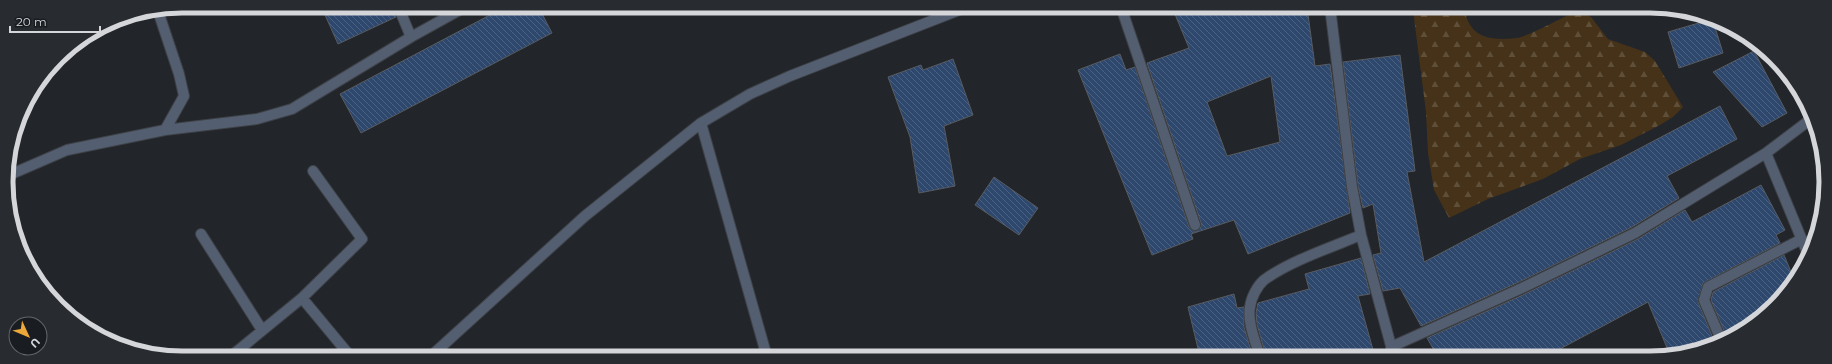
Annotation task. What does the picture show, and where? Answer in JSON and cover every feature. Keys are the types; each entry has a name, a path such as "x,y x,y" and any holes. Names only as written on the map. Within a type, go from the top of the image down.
{"street":[{"path":"401,13 410,37"},
{"path":"13,173 68,150 165,130 258,119 292,109 410,37 454,13"},
{"path":"437,351 585,216 701,123 750,94 790,76 952,13"},
{"path":"1123,13 1196,225"},
{"path":"1331,13 1352,187 1361,235 1392,351"},
{"path":"159,14 179,74 184,96 165,130"},
{"path":"1391,347 1522,288 1635,233 1766,153 1808,122"},
{"path":"701,123 765,351"},
{"path":"1766,153 1806,248"},
{"path":"237,351 302,298 362,240 313,171"},
{"path":"201,234 262,330"},
{"path":"1258,351 1250,318 1250,307 1257,288 1264,281 1297,262 1361,235"},
{"path":"1720,336 1704,300 1708,287 1802,239"},
{"path":"302,298 346,351"}],"green space":[{"path":"1414,13 1466,13 1470,25 1482,35 1489,38 1507,39 1523,36 1573,13 1584,13 1591,17 1608,39 1645,52 1655,61 1683,107 1673,117 1660,125 1621,145 1580,159 1543,179 1488,199 1449,218 1434,190 1428,153 1426,112"}],"building":[{"path":"324,13 395,13 396,17 338,44"},
{"path":"494,13 542,13 552,33 361,133 340,94"},
{"path":"1174,13 1308,13 1315,66 1330,64 1350,213 1248,254 1234,220 1191,234 1193,239 1152,255 1078,70 1120,54 1126,70 1135,67 1189,227 1193,231 1197,231 1201,227 1201,223 1147,63 1189,48","holes":["1271,76 1280,142 1227,156 1207,102"]},
{"path":"1703,22 1715,26 1723,53 1679,68 1668,32"},
{"path":"1754,51 1787,113 1762,127 1713,72"},
{"path":"1400,55 1415,171 1407,172 1424,262 1720,106 1737,139 1667,176 1679,198 1632,227 1519,282 1421,326 1400,288 1383,291 1373,255 1381,253 1373,204 1363,208 1358,186 1343,62"},
{"path":"953,59 973,115 944,126 955,186 919,193 910,137 888,77 921,65 923,70"},
{"path":"994,177 1038,208 1019,235 975,205"},
{"path":"1761,185 1785,230 1776,235 1780,243 1703,283 1698,302 1713,339 1683,348 1668,350 1648,302 1556,351 1435,351 1427,338 1525,294 1638,239 1685,210 1692,222"},
{"path":"1784,255 1792,274 1770,302 1744,323 1725,334 1711,300 1713,292"},
{"path":"1361,258 1370,294 1358,296 1373,351 1264,351 1257,324 1256,313 1258,303 1309,289 1305,274"},
{"path":"1234,294 1237,308 1244,307 1244,327 1251,351 1199,351 1188,307"}]}
